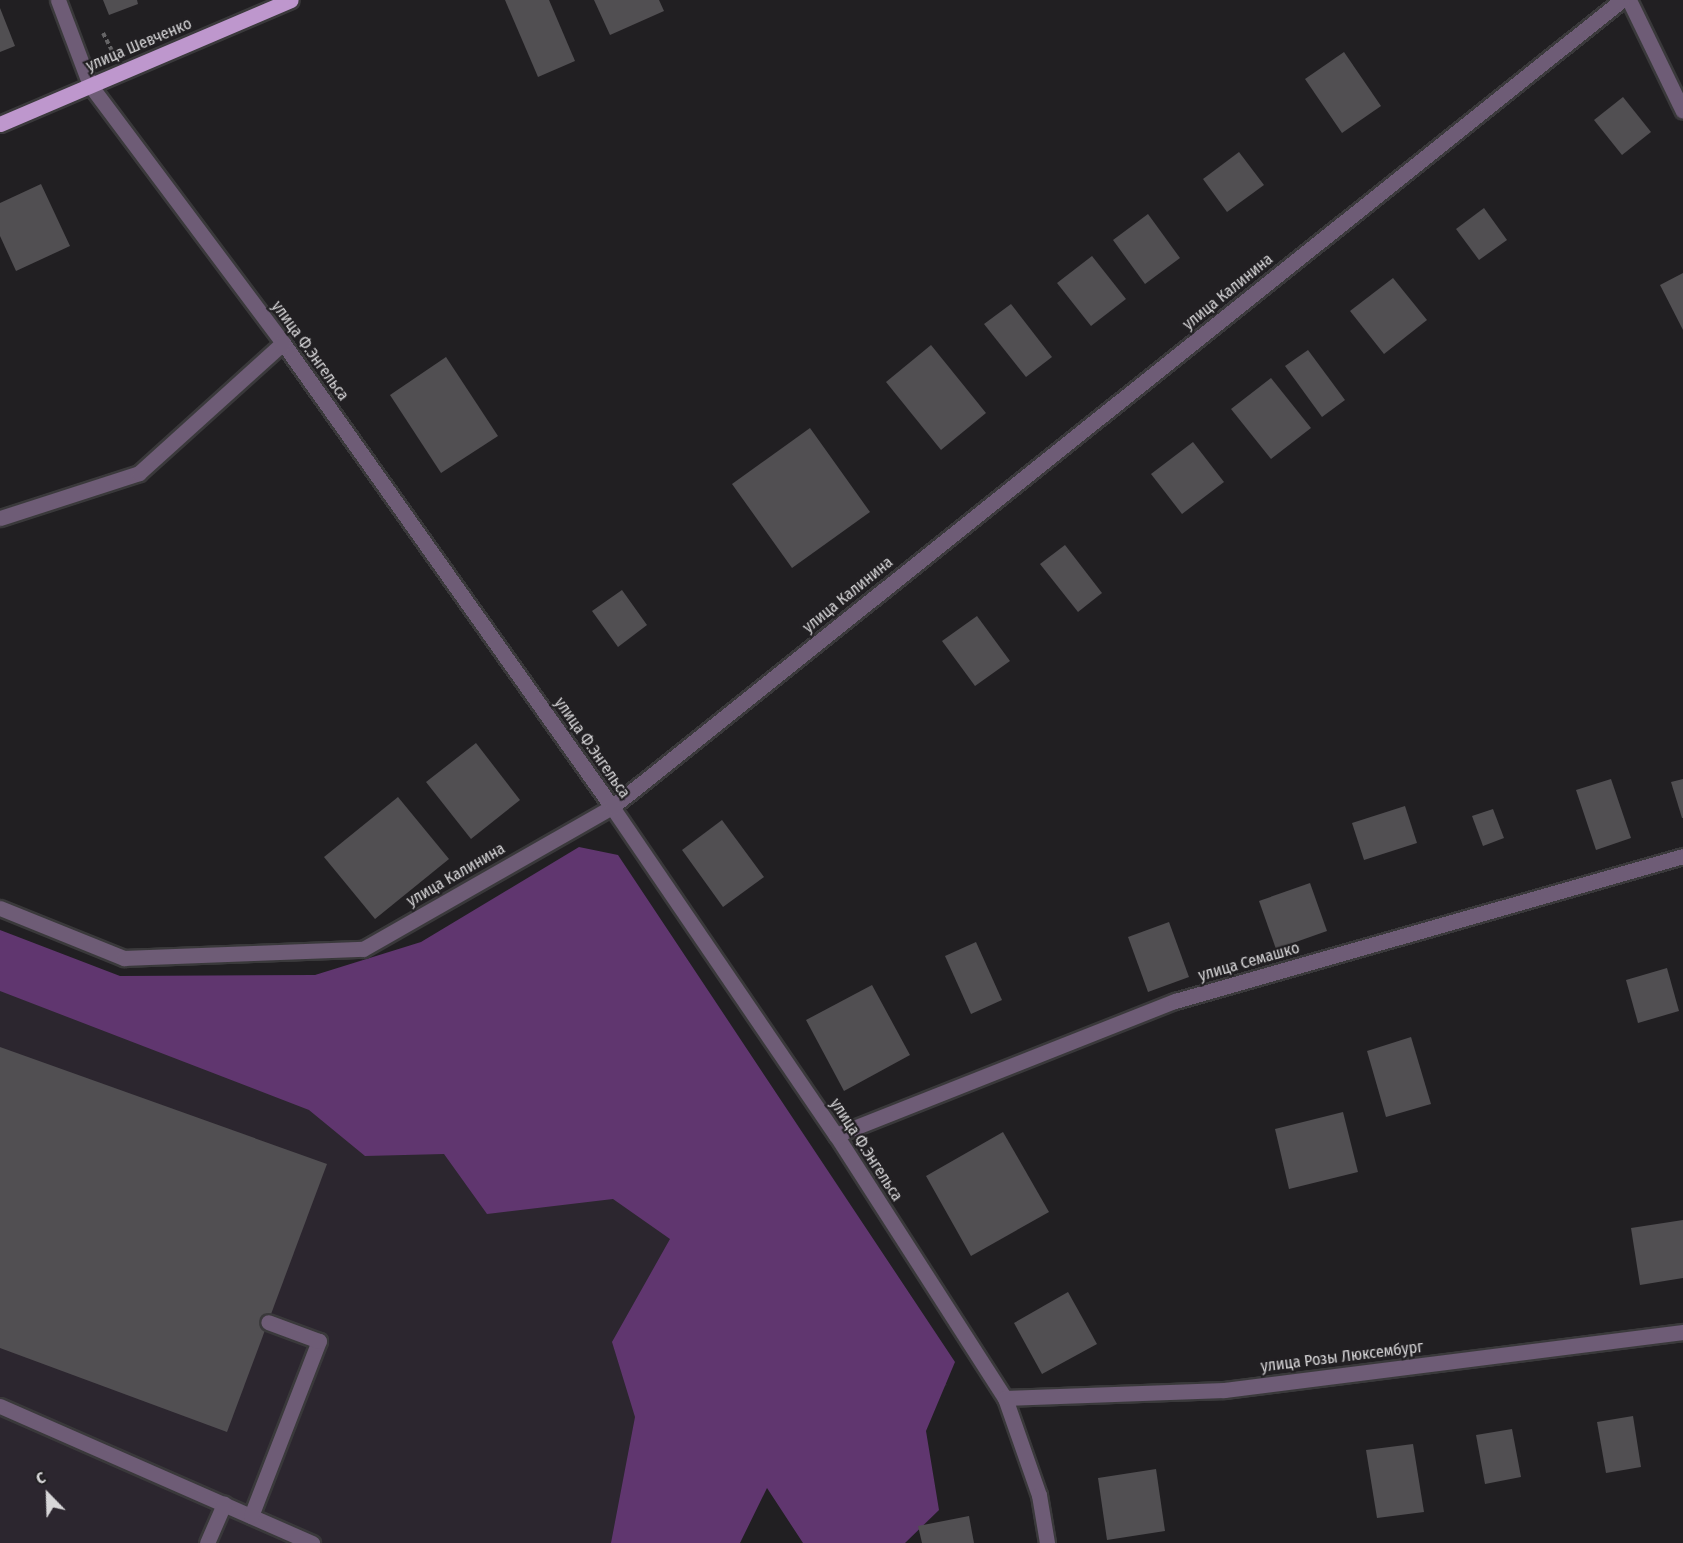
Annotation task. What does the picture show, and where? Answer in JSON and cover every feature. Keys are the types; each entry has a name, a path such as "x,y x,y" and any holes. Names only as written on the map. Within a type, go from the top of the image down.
{"main road":[{"name":"улица Шевченко","path":"0,124 291,0"}],"street":[{"name":"улица Ф.Энгельса","path":"58,0 90,85 283,343 612,807 836,1135 1005,1398 1039,1495 1047,1543"},
{"name":"улица Калинина","path":"0,908 124,958 363,949 612,807 1622,0"},
{"path":"1629,0 1683,111"},
{"path":"0,518 140,473 283,343"},
{"name":"улица Семашко","path":"836,1135 1175,1001 1683,856"},
{"path":"251,1516 319,1341 268,1322"},
{"name":"улица Розы Люксембург","path":"1005,1398 1224,1390 1683,1332"},
{"path":"0,1406 312,1543"},
{"path":"207,1543 224,1504"}],"shaded area":[{"path":"579,847 618,855 955,1362 926,1431 939,1510 905,1543 803,1543 767,1488 740,1543 611,1543 635,1417 612,1342 670,1239 613,1199 487,1214 444,1154 365,1156 309,1110 0,991 0,930 120,976 315,975 421,942"},
{"path":"641,914 947,1385 763,1479 731,1543 0,1543 0,960 325,1085"}],"building":[{"path":"103,0 137,0 138,4 109,15"},
{"path":"505,0 549,0 575,61 538,77"},
{"path":"594,0 659,0 664,11 610,35"},
{"path":"0,8 15,46 0,52"},
{"path":"1344,52 1381,106 1342,133 1305,79"},
{"path":"1623,97 1651,132 1622,155 1594,120"},
{"path":"1239,152 1264,185 1227,212 1203,179"},
{"path":"41,184 70,246 16,271 0,236 0,203"},
{"path":"1484,208 1507,240 1479,260 1456,229"},
{"path":"1148,214 1180,258 1145,284 1113,240"},
{"path":"1092,256 1126,299 1091,326 1057,283"},
{"path":"1683,273 1683,330 1660,285"},
{"path":"1393,278 1427,320 1384,354 1350,311"},
{"path":"1011,304 1052,357 1026,377 984,324"},
{"path":"931,345 986,413 941,450 886,382"},
{"path":"1308,350 1345,400 1322,417 1285,366"},
{"path":"446,357 498,436 441,473 390,395"},
{"path":"1271,378 1311,428 1271,459 1231,409"},
{"path":"810,428 870,512 792,568 732,484"},
{"path":"1193,442 1224,482 1182,514 1151,474"},
{"path":"1065,545 1102,593 1078,612 1040,564"},
{"path":"622,590 647,625 618,647 592,611"},
{"path":"977,616 1010,661 975,686 942,641"},
{"path":"476,743 520,800 471,839 426,782"},
{"path":"1611,779 1631,838 1596,850 1576,790"},
{"path":"1683,779 1683,818 1682,818 1671,782"},
{"path":"398,797 449,859 375,919 324,857"},
{"path":"1405,806 1417,843 1364,860 1352,823"},
{"path":"1493,809 1504,838 1483,846 1472,816"},
{"path":"722,820 764,877 723,907 682,850"},
{"path":"1310,883 1327,931 1276,949 1259,901"},
{"path":"1169,922 1189,977 1148,992 1128,937"},
{"path":"976,942 1002,1000 971,1014 945,956"},
{"path":"1667,968 1679,1011 1638,1023 1626,980"},
{"path":"872,985 910,1055 844,1091 806,1020"},
{"path":"1411,1037 1431,1104 1386,1117 1367,1051"},
{"path":"0,1047 327,1164 227,1432 0,1348"},
{"path":"1343,1112 1358,1172 1289,1189 1275,1129"},
{"path":"1003,1132 1049,1212 971,1256 926,1176"},
{"path":"1683,1220 1683,1278 1640,1285 1631,1228"},
{"path":"1068,1292 1097,1344 1042,1374 1014,1323"},
{"path":"1633,1416 1641,1467 1606,1473 1597,1422"},
{"path":"1512,1429 1521,1477 1485,1484 1476,1435"},
{"path":"1413,1444 1424,1512 1377,1518 1366,1450"},
{"path":"1156,1469 1165,1531 1107,1540 1098,1478"},
{"path":"969,1516 974,1543 922,1543 918,1526"}]}
